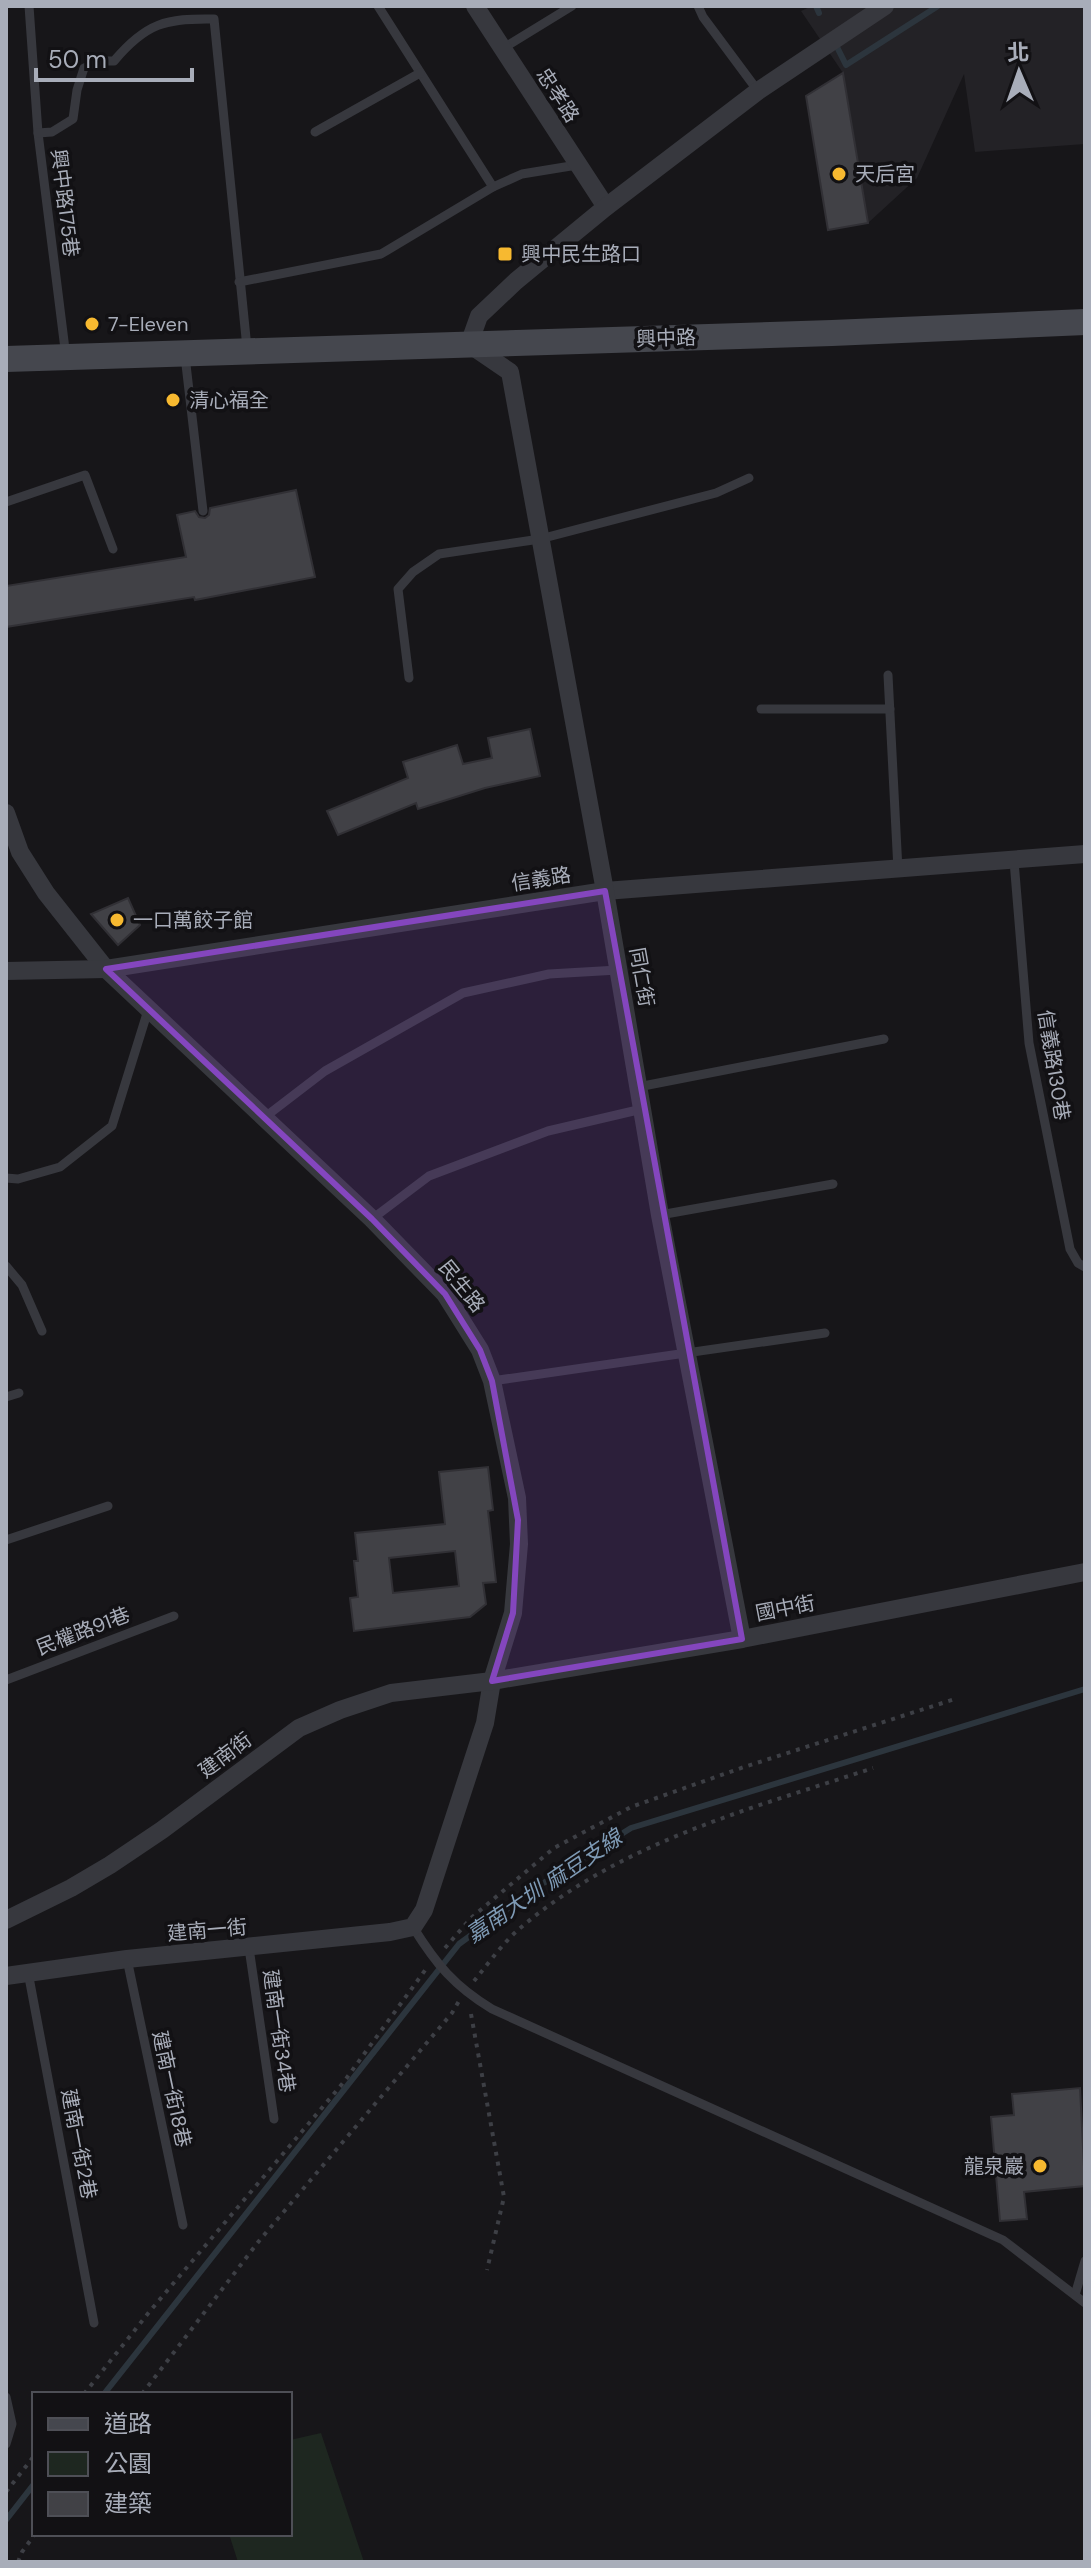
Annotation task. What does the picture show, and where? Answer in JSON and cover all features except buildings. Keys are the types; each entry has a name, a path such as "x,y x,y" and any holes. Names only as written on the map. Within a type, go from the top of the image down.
{"main road":[{"name":"興中路","path":"6,359 816,334 1085,322"}],"street":[{"name":"忠孝路","path":"475,6 606,207"},
{"path":"469,344 479,316 516,281 606,207 758,91 885,6"},
{"name":"同仁街","path":"469,344 510,372 605,891 660,1215 742,1639"},
{"name":"民生路","path":"6,813 20,852 46,893 106,969 372,1219 445,1294 480,1350 492,1381 517,1498 519,1544 513,1613 492,1681 485,1723 424,1910 413,1927"},
{"name":"信義路","path":"6,971 106,969 605,891 1085,854"},
{"name":"國中街","path":"492,1681 742,1639 1085,1572"},
{"name":"建南街","path":"6,1920 110,1865 299,1728 391,1693 492,1681"},
{"name":"建南一街","path":"6,1976 127,1959 249,1948 413,1927"}],"lane":[{"name":"興中路175巷","path":"29,6 38,133 66,357"},
{"path":"378,6 493,187"},
{"path":"502,49 572,6"},
{"path":"698,6 758,91"},
{"path":"38,133 52,132 73,119 84,68 100,61 114,61 143,31 178,18 214,19 248,353"},
{"path":"315,132 420,73"},
{"path":"239,282 381,254 493,187 522,174 577,165"},
{"path":"185,355 203,511"},
{"path":"6,502 85,475 113,549"},
{"path":"409,678 398,589 413,572 439,554 540,539 716,493 749,478"},
{"path":"888,675 898,870"},
{"path":"761,709 890,709"},
{"name":"信義路130巷","path":"1014,861 1029,1043 1070,1249 1078,1263 1085,1267"},
{"path":"265,1117 325,1071 463,993 549,974 618,970"},
{"path":"6,1178 18,1179 60,1167 112,1126 149,1007"},
{"path":"638,1087 884,1039"},
{"path":"372,1219 429,1176 548,1131 642,1109"},
{"path":"660,1215 833,1184"},
{"path":"6,1266 22,1285 42,1331"},
{"path":"492,1381 825,1333"},
{"path":"6,1397 19,1393"},
{"path":"6,1540 108,1506"},
{"name":"民權路91巷","path":"6,1680 174,1616"},
{"path":"413,1927 434,1960 464,1992 492,2009 1003,2240 1085,2303"},
{"name":"建南一街34巷","path":"249,1948 274,2119"},
{"name":"建南一街18巷","path":"127,1959 183,2225"},
{"name":"建南一街2巷","path":"28,1972 94,2323"},
{"path":"1075,2295 1085,2261"},
{"path":"6,2397 12,2424 6,2444"}],"path":[{"path":"144,2392 259,2241 452,2013 464,1992 517,1931 595,1874 714,1821 873,1768"},
{"path":"464,1992 474,2026 504,2197 487,2270"},
{"path":"6,2492 32,2459"},
{"path":"18,2562 34,2536"}],"highlighted area":[{"path":"605,891 742,1639 492,1681 513,1613 518,1520 492,1381 480,1350 445,1294 372,1219 106,969"}],"shaded area":[{"path":"812,6 1085,6 1085,144 975,152 964,74 917,178 868,223 843,73 801,11"}],"green space":[{"path":"321,2433 364,2562 238,2562 230,2536 292,2536 292,2440"}],"waterway":[{"path":"816,6 819,13"},
{"path":"835,43 846,65 938,6"},
{"name":"嘉南大圳 麻豆支線","path":"106,2392 459,1944 534,1889 631,1828 1085,1689"},
{"name":"嘉南大圳 麻豆支線","path":"6,2520 32,2487"}],"place":[{"name":"天后宮","path":"839,174"},
{"name":"興中民生路口","path":"505,254"},
{"name":"7-Eleven","path":"92,324"},
{"name":"清心福全","path":"173,400"},
{"name":"一口萬餃子館","path":"117,920"},
{"name":"龍泉巖","path":"1040,2166"}]}
